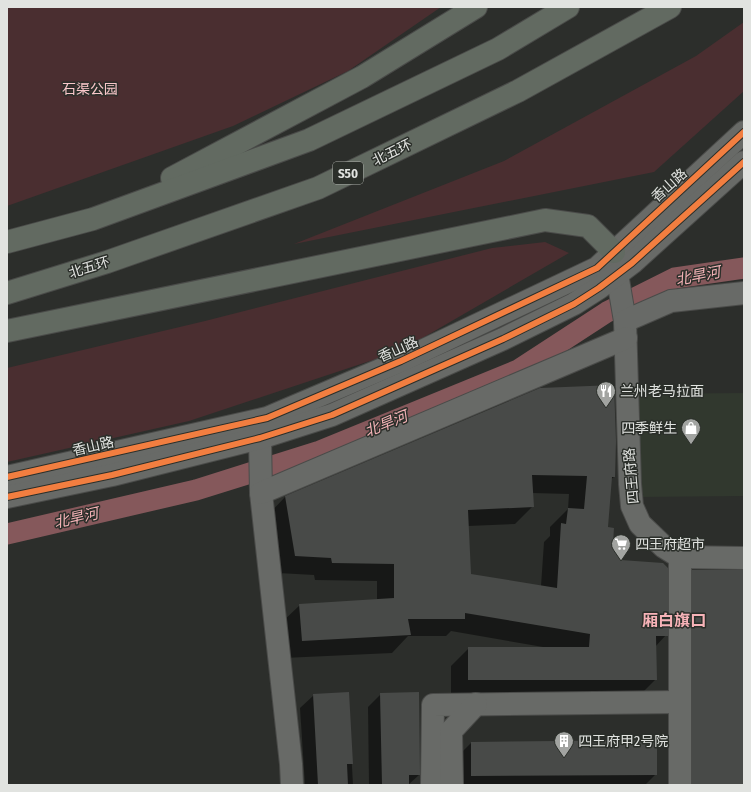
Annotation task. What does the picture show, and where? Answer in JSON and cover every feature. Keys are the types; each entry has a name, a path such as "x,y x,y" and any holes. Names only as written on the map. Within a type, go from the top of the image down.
{"highway":[{"path":"93,219 362,77 476,7"},
{"path":"7,242 93,219 310,140 498,49 568,7"},
{"name":"北五环","path":"7,293 106,262 318,188 518,91 670,7"},
{"path":"7,331 545,220 588,226 614,252"}],"street":[{"name":"香山路","path":"7,478 267,418 401,361 597,268 744,132"},
{"path":"7,497 112,475 260,438 332,415 503,339 574,304 618,278 632,263 744,162"},
{"name":"四王府路","path":"614,252 625,324 632,506 640,524 664,547 680,557"},
{"path":"261,493 625,324 671,301 744,293"},
{"path":"260,438 261,493 291,764 292,785"},
{"path":"680,785 680,557 744,558"},
{"path":"432,785 433,705 680,702"},
{"path":"452,785 451,731 476,704"}],"shaded area":[{"name":"四季鲜生","path":"744,393 744,496 639,497 638,394"}],"green space":[{"name":"石渠公园","path":"7,7 441,7 348,71 233,126 7,206"},
{"path":"744,22 744,91 654,172 294,244 504,161 696,56"},
{"path":"545,242 569,253 400,351 189,421 7,462 7,368 205,321 492,248"}],"building":[{"path":"614,385 616,441 615,477 612,477 608,527 614,528 613,543 622,543 621,560 663,563 668,568 668,636 656,636 657,680 468,680 468,647 589,647 590,634 465,613 465,619 408,619 411,635 302,641 299,604 394,598 394,564 332,563 331,558 295,556 285,496 540,388","holes":["532,475 587,476 584,509 568,508 566,524 561,523 557,588 471,574 468,510 534,507"]},
{"path":"692,570 744,570 744,785 692,785"},
{"path":"349,692 353,764 347,764 348,785 318,785 313,694"},
{"path":"419,692 420,775 409,775 409,785 382,785 380,693"},
{"name":"四王府甲2号院","path":"657,740 657,775 471,776 471,742"}],"waterway":[{"name":"北旱河","path":"7,534 196,490 320,451 518,370 607,312 675,278 744,268"}],"cycle path":[{"path":"7,477 267,418 401,361 597,268 744,132"},
{"path":"7,497 112,475 260,438 332,415 503,339 574,304 599,288 632,263 744,162"}],"place":[{"name":"兰州老马拉面","path":"606,408"},
{"name":"四季鲜生","path":"691,445"},
{"name":"四王府超市","path":"621,561"},
{"name":"四王府甲2号院","path":"564,758"}],"district":[{"name":"厢白旗口","path":"674,620"}]}
